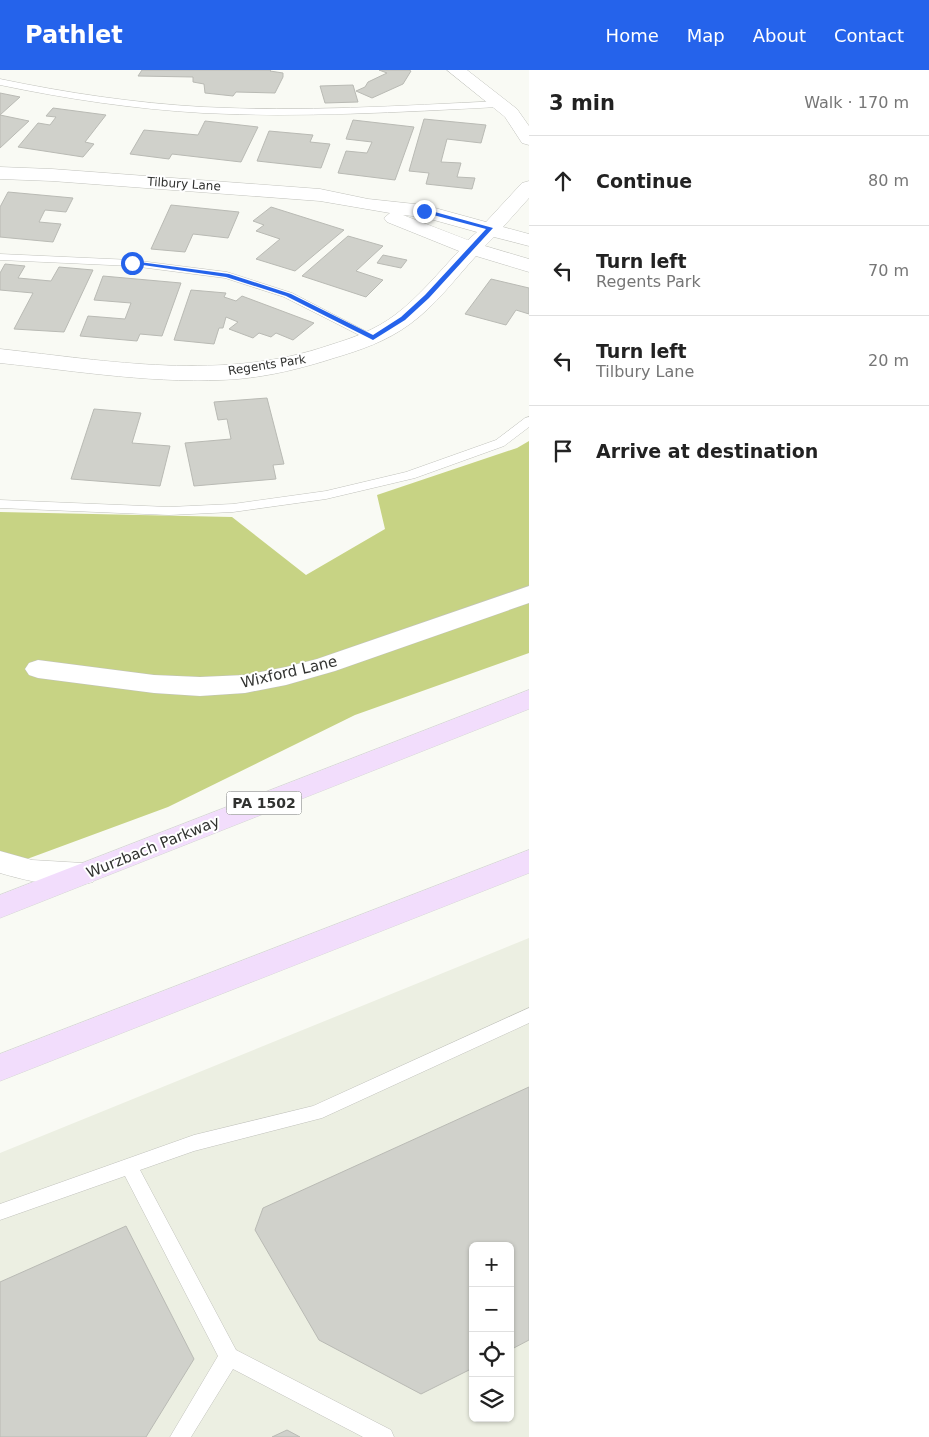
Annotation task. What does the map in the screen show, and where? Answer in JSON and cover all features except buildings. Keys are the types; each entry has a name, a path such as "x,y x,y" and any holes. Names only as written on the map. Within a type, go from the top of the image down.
{"main road":[{"name":"Wurzbach Parkway","path":"0,907 529,699"},
{"path":"0,1068 529,861"}],"street":[{"path":"456,70 510,114 529,139"},
{"name":"Tilbury Lane","path":"0,173 320,195 368,205 424,211 529,240"},
{"name":"Regents Park","path":"0,356 145,372 238,372 293,364 373,338 409,313 427,297 470,248 529,187"},
{"name":"Tilbury Lane","path":"368,205 407,224 470,248 529,266"},
{"name":"Wixford Lane","path":"38,669 124,682 173,686 225,686 271,679 323,666 529,594"},
{"path":"0,862 32,871 83,874"}],"lane":[{"path":"0,82 42,91 155,106 231,111 324,112 498,104"},
{"path":"0,257 132,263 227,275 288,295 373,338"},
{"path":"0,504 169,511 233,508 326,495 410,476 500,443 529,421"},
{"path":"0,1212 194,1143 316,1113 529,1015"},
{"path":"129,1166 228,1357 384,1437"},
{"path":"180,1437 228,1357"}],"shaded area":[{"path":"529,938 529,1437 0,1437 0,1153"}],"green space":[{"path":"529,441 529,653 355,715 168,807 0,869 0,512 232,517 306,575 385,529 377,495 517,448"}],"route":[{"path":"132,263 227,275 288,295 373,338 403,319 427,297 490,228 424,211"}]}
